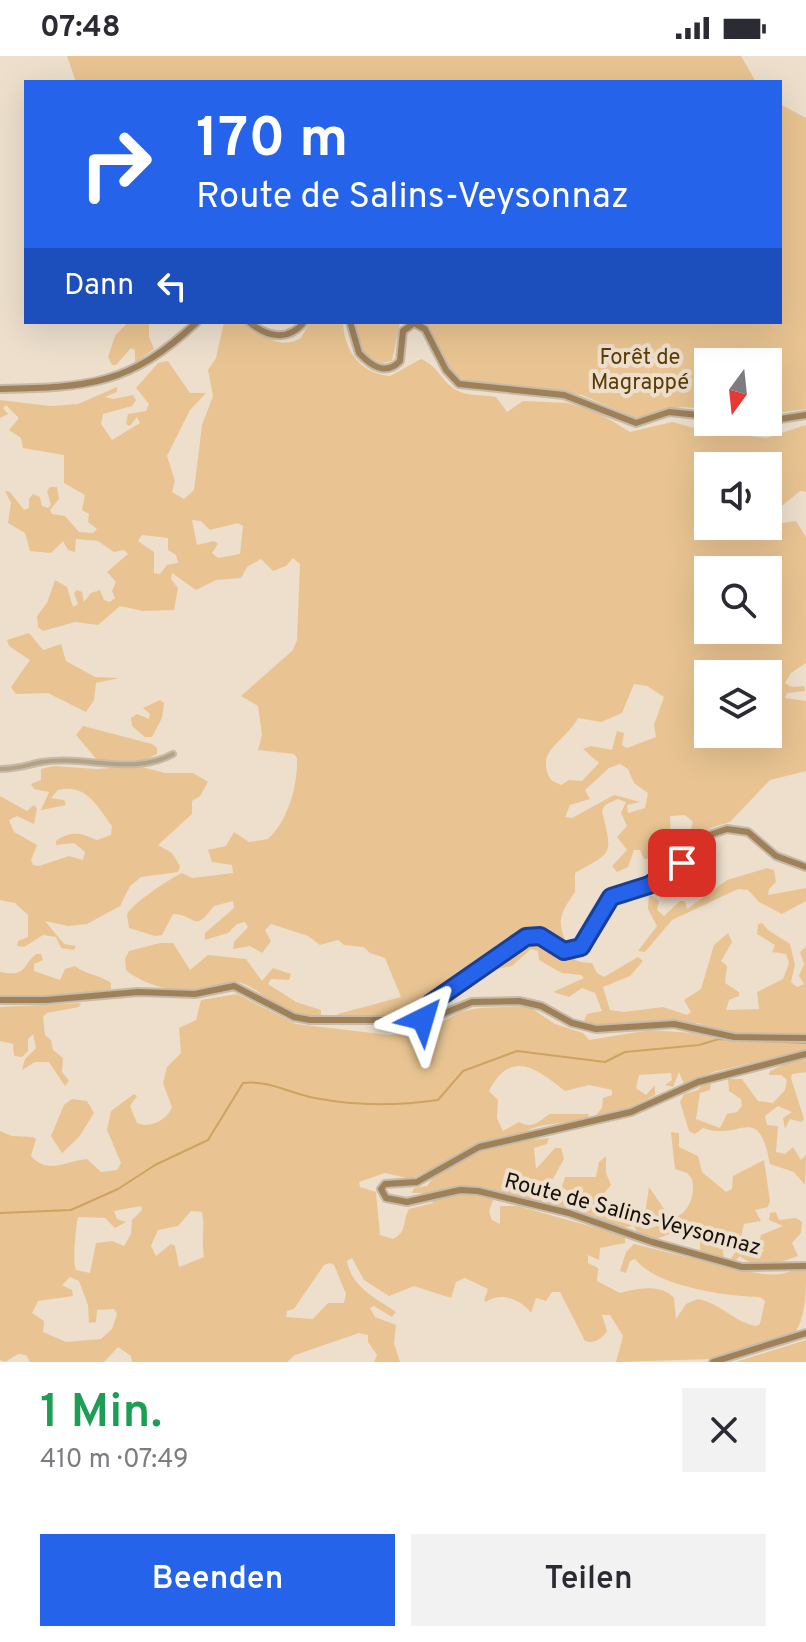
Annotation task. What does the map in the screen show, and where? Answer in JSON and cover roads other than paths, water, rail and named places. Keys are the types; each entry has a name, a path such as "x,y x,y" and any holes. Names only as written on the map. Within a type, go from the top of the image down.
{"street":[{"path":"0,389 71,387 114,379 140,366 194,324"},
{"path":"252,324 265,333 278,336 291,333 302,324"},
{"path":"351,324 358,351 370,364 391,369 400,361 403,331 413,324"},
{"path":"416,324 425,329 450,376 466,386 564,395 636,423 669,412 694,415"},
{"path":"782,419 806,415"},
{"path":"0,769 23,769 41,762 140,763 173,754"},
{"path":"421,1018 431,1003 526,937 540,936 564,951 581,947 611,897 640,889 665,876 715,832 731,828 745,831 776,856 806,867"},
{"path":"0,1000 46,1000 151,992 195,994 234,986 294,1017 310,1020 429,1019 475,1001 519,1001 541,1006 572,1023 596,1029 674,1024 734,1037 806,1038"},
{"name":"Route de Salins-Veysonnaz","path":"806,1054 698,1082 631,1112 479,1147 422,1180 385,1184 381,1189 386,1198 401,1202 460,1190 478,1191 569,1213 652,1242 742,1267 806,1266"},
{"path":"713,1362 776,1345 806,1333"}],"waterway":[{"path":"0,1213 71,1210 118,1189 155,1165 208,1140 243,1083 262,1083 346,1103 407,1103 438,1100 463,1071 517,1051 605,1062 625,1052 699,1045 719,1039 806,1043"}],"park label":[{"name":"Forêt de Magrappé","path":"640,368"}]}
